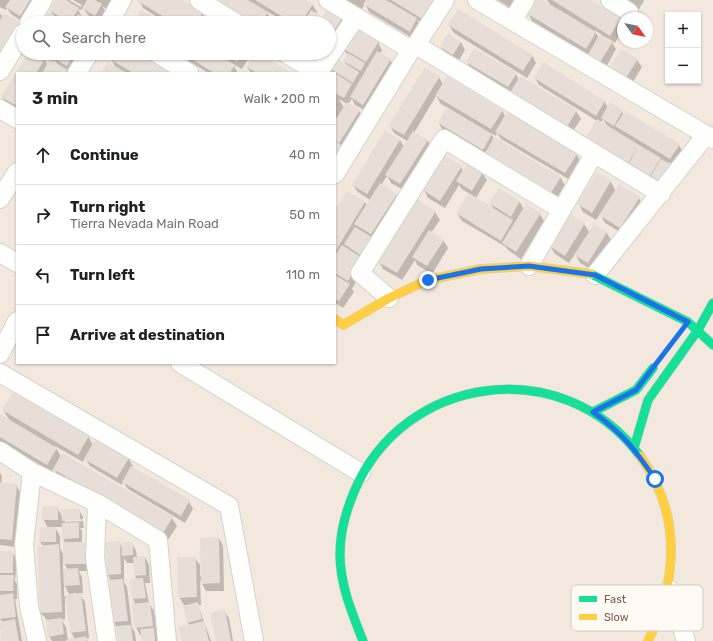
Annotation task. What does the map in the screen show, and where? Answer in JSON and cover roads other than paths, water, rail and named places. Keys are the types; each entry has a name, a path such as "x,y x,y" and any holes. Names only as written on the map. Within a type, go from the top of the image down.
{"street":[{"path":"33,16 43,0"},
{"path":"113,16 122,0"},
{"path":"199,0 225,16"},
{"path":"328,0 356,17 414,47 661,194"},
{"path":"336,172 445,0"},
{"path":"477,0 710,137 595,275"},
{"path":"513,20 525,0"},
{"path":"610,0 629,12"},
{"path":"336,46 356,17"},
{"path":"0,71 16,45"},
{"path":"78,72 85,60"},
{"path":"168,60 187,72"},
{"path":"297,60 316,72"},
{"path":"319,72 327,60"},
{"path":"0,109 16,118"},
{"path":"389,298 360,273 444,139 560,209"},
{"path":"529,266 560,209 594,154"},
{"path":"0,199 16,174"},
{"path":"0,253 16,262"},
{"path":"336,320 343,325 389,298 428,280 481,269 529,266 595,275 685,325 698,330 713,345"},
{"path":"634,448 648,400 698,330 707,311 713,303"},
{"path":"685,325 707,311"},
{"path":"0,354 16,323"},
{"path":"593,412 636,390 660,359"},
{"path":"182,364 361,473"},
{"path":"0,373 229,506 254,641"},
{"path":"363,641 354,626 345,601 340,576 339,550 345,511 361,473 382,444 401,426 422,411 445,400 470,392 495,388 520,388 546,392 570,400 593,412 615,428 634,448 655,479 668,514 672,552 669,585"},
{"path":"0,451 32,472 97,503 158,540 167,641"},
{"path":"32,472 24,545 29,606 37,641"},
{"path":"97,503 95,558 107,641"},
{"path":"648,641 654,631"},
{"path":"683,631 686,641"}]}
